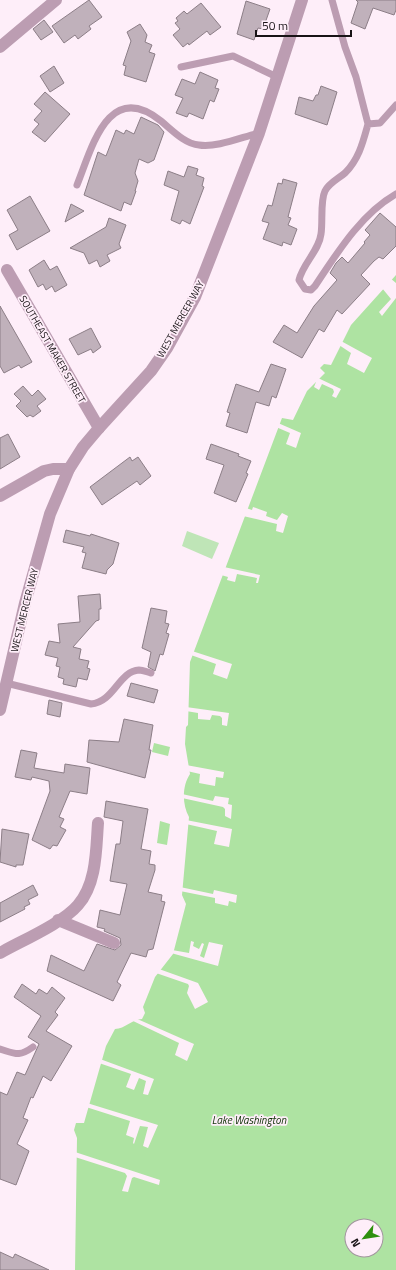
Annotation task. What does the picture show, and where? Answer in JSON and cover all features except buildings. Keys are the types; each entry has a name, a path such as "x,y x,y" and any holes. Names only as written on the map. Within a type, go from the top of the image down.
{"street":[{"path":"0,47 56,0"},
{"name":"WEST MERCER WAY","path":"0,710 25,603 50,514 69,469 83,447 151,371 167,348 195,296 259,133 302,0"},
{"name":"SOUTHEAST MAKER STREET","path":"7,270 99,428"},
{"path":"0,496 44,471 53,469 69,469"},
{"path":"0,953 58,920 78,905 87,889 94,866 98,823"},
{"path":"58,920 114,943"}],"lane":[{"path":"332,0 345,47 356,77 368,124 362,149 358,156 345,173 329,185 324,193 321,235 317,248 302,269 299,280 305,289 311,290 316,286 347,240 382,202 396,194"},
{"path":"181,67 233,56 277,77"},
{"path":"368,124 380,123 396,105"},
{"path":"77,185 103,125 111,115 122,108 142,111 155,116 187,141 198,145 208,146 259,133"},
{"path":"6,683 92,704 106,699 125,677 133,671 140,670 151,673"},
{"path":"0,1049 16,1054 24,1054 33,1047"}],"shaded area":[{"path":"187,531 219,543 212,559 182,546"}],"water":[{"name":"Lake Washington","path":"396,275 396,1270 75,1270 77,1138 74,1130 76,1123 84,1123 106,1046 115,1029 119,1029 138,1019 142,1019 145,1013 143,1007 155,977 173,954 186,904 182,895 189,817 184,801 184,789 190,774 185,744 186,727 188,725 190,662 282,418 293,420 307,391 325,373 320,368 324,364 331,365 351,325"},
{"path":"154,743 170,747 168,756 152,752"},
{"path":"160,821 170,824 167,845 157,843"}],"pier":[{"path":"390,278 396,283 396,298 382,316 379,312 391,299 382,288"},
{"path":"341,341 372,358 364,373 347,364 351,353 339,345"},
{"path":"318,378 341,389 336,398 332,396 334,392 333,389 322,384 319,390 314,387 316,382 314,381"},
{"path":"278,423 301,433 296,448 286,444 290,433 276,427"},
{"path":"253,507 267,512 266,516 277,520 282,513 288,516 283,533 276,531 277,524 243,516 246,508 252,510"},
{"path":"224,567 260,575 258,583 256,583 257,578 237,574 235,582 227,580 228,577 221,575"},
{"path":"192,651 232,664 227,679 213,674 216,664 191,655"},
{"path":"186,707 229,713 227,726 222,725 222,718 220,716 212,715 210,720 198,719 198,713 186,711"},
{"path":"186,765 224,772 223,778 216,777 215,786 199,783 200,774 187,771"},
{"path":"182,794 213,801 215,796 229,798 228,804 232,805 231,819 225,816 225,809 223,807 182,798"},
{"path":"186,820 232,829 229,847 214,844 217,831 186,824"},
{"path":"180,887 213,894 214,890 237,895 236,903 229,901 228,906 215,903 215,898 180,891"},
{"path":"191,941 194,942 193,946 199,949 202,943 204,944 200,956 204,958 209,942 223,945 218,966 171,953 172,950 189,953"},
{"path":"159,969 198,983 208,1002 195,1009 187,993 189,986 188,984 156,973"},
{"path":"135,1018 194,1044 187,1061 175,1055 179,1043 131,1020"},
{"path":"100,1059 154,1079 148,1095 143,1094 146,1081 139,1078 134,1090 126,1087 131,1074 99,1063"},
{"path":"87,1103 158,1125 148,1148 143,1146 148,1127 140,1126 134,1144 134,1138 126,1135 130,1121 86,1107"},
{"path":"75,1152 160,1180 159,1185 134,1177 132,1178 128,1192 122,1191 127,1176 125,1173 75,1157"}]}
